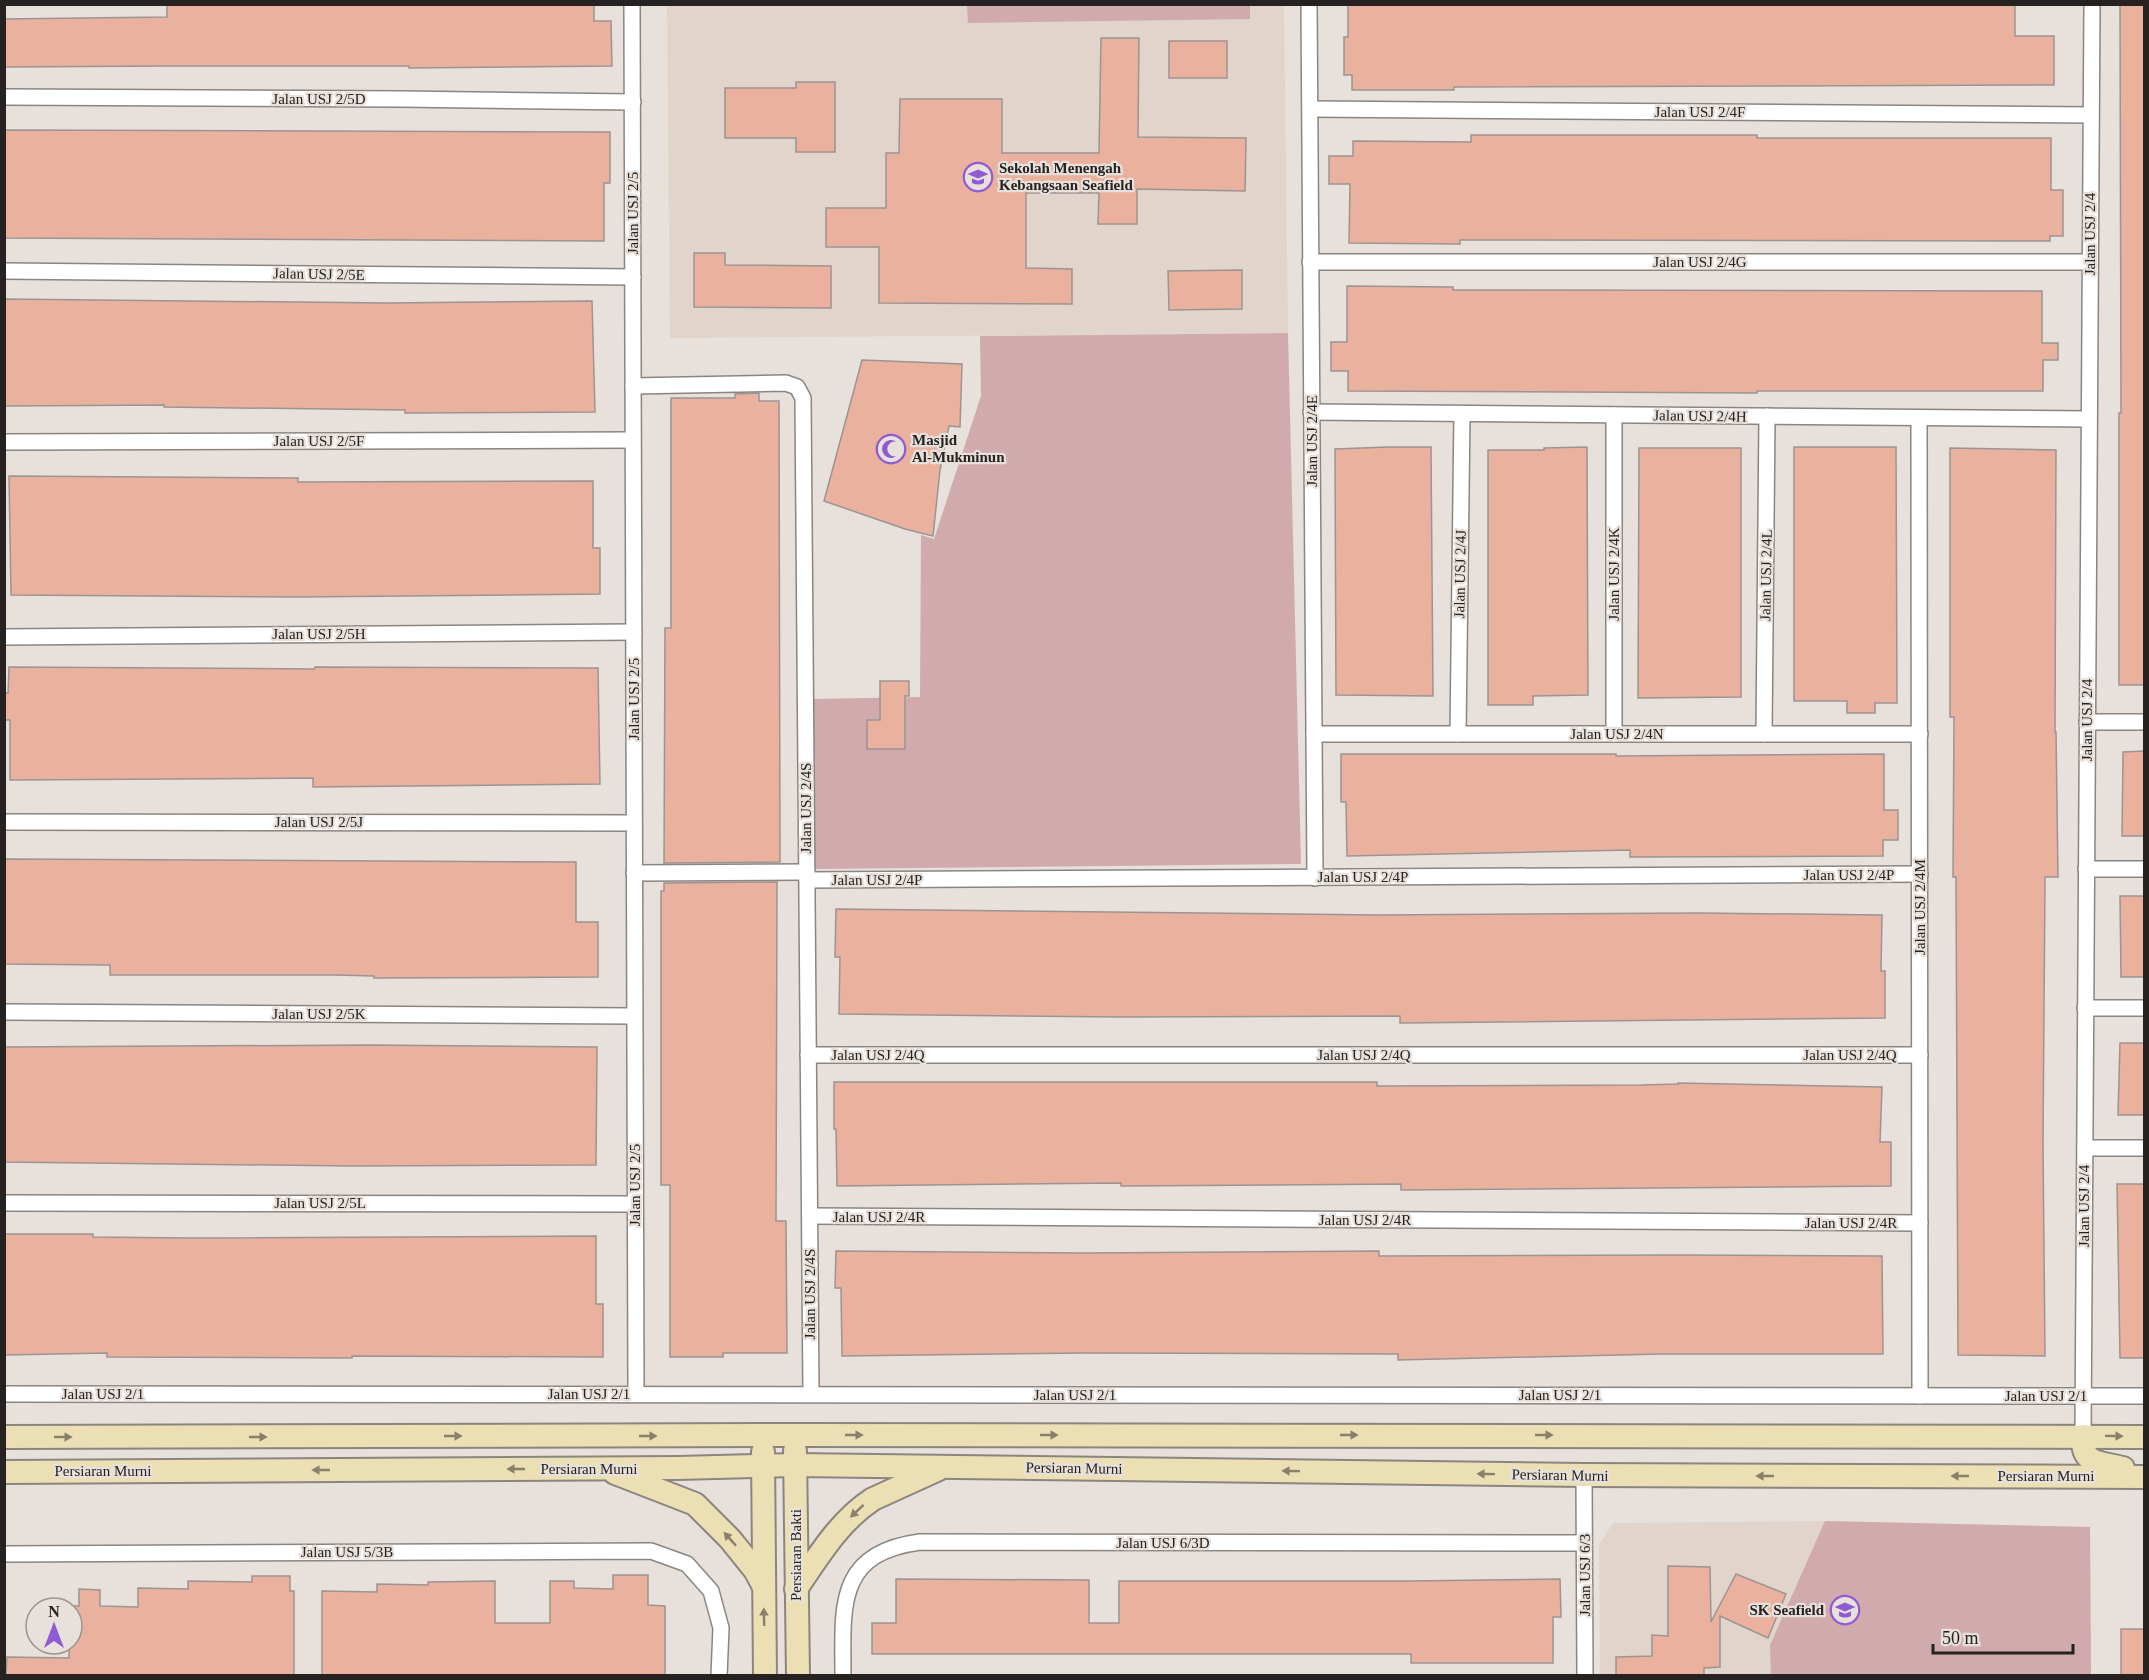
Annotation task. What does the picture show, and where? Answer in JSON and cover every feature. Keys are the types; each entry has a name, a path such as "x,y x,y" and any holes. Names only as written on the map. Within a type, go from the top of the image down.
{"main road":[{"path":"764,1435 765,1676"},
{"path":"4,1437 795,1435 2145,1437"},
{"name":"Persiaran Bakti","path":"795,1435 798,1676"},
{"path":"2083,1436 2082,1449 2087,1458 2145,1475"},
{"name":"Persiaran Murni","path":"4,1472 605,1469 795,1465 1584,1475 2145,1475"},
{"path":"796,1589 834,1535 863,1505 946,1466"},
{"path":"605,1469 695,1504 735,1545 755,1570 763,1587"}],"street":[{"name":"Jalan USJ 2/5","path":"632,4 636,1394"},
{"name":"Jalan USJ 2/4E","path":"1309,4 1315,878"},
{"name":"Jalan USJ 2/4","path":"2083,1436 2092,4"},
{"name":"Jalan USJ 2/5D","path":"4,97 633,102"},
{"name":"Jalan USJ 2/4F","path":"1310,109 2091,115"},
{"name":"Jalan USJ 2/4G","path":"1311,262 2090,262"},
{"name":"Jalan USJ 2/5E","path":"4,271 633,277"},
{"name":"Jalan USJ 2/4S","path":"633,386 786,383 797,387 803,398 811,1394"},
{"name":"Jalan USJ 2/4H","path":"1311,412 2089,419"},
{"name":"Jalan USJ 2/4J","path":"1458,734 1462,414"},
{"name":"Jalan USJ 2/4K","path":"1614,415 1614,734"},
{"name":"Jalan USJ 2/4L","path":"1764,734 1767,416"},
{"name":"Jalan USJ 2/4M","path":"1919,418 1920,1396"},
{"name":"Jalan USJ 2/5F","path":"4,442 633,440"},
{"name":"Jalan USJ 2/5H","path":"4,637 634,632"},
{"path":"2087,722 2145,722"},
{"name":"Jalan USJ 2/4N","path":"1314,734 1920,734"},
{"name":"Jalan USJ 2/5J","path":"4,822 634,823"},
{"path":"2086,870 2145,869"},
{"name":"Jalan USJ 2/4P","path":"634,873 1315,878 1920,874"},
{"path":"2085,1008 2145,1008"},
{"name":"Jalan USJ 2/5K","path":"4,1012 634,1016"},
{"name":"Jalan USJ 2/4Q","path":"808,1055 1920,1055"},
{"path":"2085,1148 2145,1148"},
{"name":"Jalan USJ 2/5L","path":"4,1203 634,1204"},
{"name":"Jalan USJ 2/4R","path":"810,1216 1920,1223"},
{"name":"Jalan USJ 2/1","path":"4,1394 2145,1396"},
{"name":"Jalan USJ 6/3","path":"1584,1475 1585,1676"},
{"name":"Jalan USJ 6/3D","path":"843,1676 843,1616 846,1594 855,1575 866,1561 898,1545 920,1542 1584,1544"},
{"name":"Jalan USJ 5/3B","path":"4,1554 651,1551 687,1564 711,1591 721,1628 719,1676"}],"shaded area":[{"name":"Sekolah Menengah Kebangsaan Seafield","path":"667,5 1284,5 1288,333 670,338"},
{"path":"967,5 1250,5 1250,19 968,23"},
{"path":"1288,333 1301,864 815,869 813,699 920,697 921,535 934,539 981,396 980,336"},
{"name":"SK Seafield","path":"1825,1521 2090,1527 2091,1675 1600,1675 1599,1545 1613,1523"},
{"name":"SK Seafield","path":"1825,1521 2090,1527 2091,1675 1771,1675 1770,1645"}],"building":[{"path":"167,4 594,4 594,21 611,21 612,66 4,67 4,19 167,17"},
{"path":"1348,4 2015,4 2015,36 2054,36 2054,85 1454,87 1454,90 1352,90 1352,75 1344,75 1344,37 1348,37"},
{"path":"2120,4 2145,4 2145,685 2119,685"},
{"path":"1101,38 1139,38 1138,137 1246,138 1245,191 1137,189 1137,224 1098,224 1099,193 1026,193 1026,268 1072,269 1072,304 879,303 879,247 826,247 826,208 886,208 886,153 899,153 900,99 1002,99 1002,153 1099,153"},
{"path":"1169,41 1227,41 1227,78 1169,78"},
{"path":"796,82 835,82 835,152 796,152 796,138 725,138 725,88 796,88"},
{"path":"4,130 610,132 610,183 604,183 604,241 4,238"},
{"path":"1471,135 2051,138 2051,190 2063,190 2063,236 2050,236 2050,241 1460,240 1460,244 1349,243 1350,184 1329,184 1329,156 1353,156 1353,141 1471,142"},
{"path":"694,253 725,253 725,265 831,266 831,308 694,307"},
{"path":"1242,270 1242,309 1169,310 1168,271"},
{"path":"1347,286 1453,287 1453,290 2042,291 2042,343 2058,343 2058,360 2043,360 2043,391 1757,391 1757,393 1348,391 1348,371 1331,371 1331,342 1347,342"},
{"path":"4,299 387,303 592,301 595,412 405,413 405,410 164,407 164,405 4,406"},
{"name":"Masjid Al-Mukminun","path":"862,360 962,364 960,427 949,426 940,470 933,536 905,529 824,501"},
{"path":"759,393 759,401 779,401 780,862 664,863 665,628 671,628 671,398 735,398 735,394"},
{"path":"1431,447 1433,696 1336,695 1335,449"},
{"path":"1587,447 1588,695 1533,696 1533,705 1488,705 1488,450"},
{"path":"1794,447 1896,447 1897,703 1875,703 1875,713 1847,713 1847,701 1794,701"},
{"path":"1639,448 1741,448 1741,697 1638,698"},
{"path":"1950,448 2056,450 2055,732 2058,877 2045,877 2043,1144 2045,1356 1958,1355 1956,877 1953,877 1954,717 1950,717"},
{"path":"9,476 298,478 298,482 593,481 593,548 600,548 600,594 299,597 11,595"},
{"path":"9,667 598,668 600,784 313,787 313,778 10,780 10,720 4,720 4,693 8,693"},
{"path":"880,681 909,681 909,696 905,696 905,749 867,749 867,720 880,720"},
{"path":"2145,751 2145,836 2122,836 2123,752"},
{"path":"1341,754 1616,754 1616,756 1884,754 1884,810 1898,810 1898,840 1883,840 1883,856 1630,857 1630,850 1347,856 1346,802 1341,802"},
{"path":"4,859 576,862 576,922 598,922 598,977 374,978 374,976 336,975 110,975 110,965 4,964"},
{"path":"777,882 776,1221 786,1221 787,1353 723,1353 723,1357 670,1357 670,1185 661,1185 661,891 664,891 664,883"},
{"path":"2120,896 2145,896 2145,977 2121,977"},
{"path":"836,909 1378,915 1699,913 1882,915 1881,971 1885,971 1885,1018 1400,1023 1400,1016 1121,1017 839,1014 840,957 835,957"},
{"path":"2120,1043 2145,1043 2145,1115 2118,1115"},
{"path":"369,1045 597,1047 596,1165 353,1166 4,1162 4,1047"},
{"path":"834,1082 1377,1082 1377,1086 1678,1083 1882,1087 1880,1142 1891,1142 1891,1186 1401,1190 1401,1184 1121,1186 1121,1183 837,1186"},
{"path":"2117,1184 2145,1184 2145,1358 2120,1358"},
{"path":"4,1234 93,1234 93,1237 189,1238 596,1236 596,1304 603,1304 603,1357 107,1357 107,1353 4,1355"},
{"path":"836,1251 1085,1253 1379,1251 1379,1256 1882,1256 1883,1354 1661,1354 1398,1360 1398,1354 1084,1353 842,1356 841,1288 835,1288"},
{"path":"1668,1566 1710,1567 1711,1622 1736,1574 1786,1594 1768,1638 1720,1616 1720,1667 1704,1668 1704,1676 1616,1676 1616,1657 1652,1656 1652,1635 1668,1636"},
{"path":"613,1575 648,1575 648,1605 665,1606 665,1676 322,1676 322,1591 377,1592 377,1584 428,1585 428,1582 495,1581 495,1623 550,1623 550,1581 574,1581 574,1588 613,1589"},
{"path":"252,1576 290,1576 290,1591 294,1591 294,1676 6,1676 7,1657 69,1658 69,1656 84,1656 84,1596 79,1596 79,1589 100,1590 100,1606 138,1607 138,1588 188,1589 188,1581 252,1582"},
{"path":"896,1579 1089,1580 1089,1623 1119,1623 1119,1581 1560,1579 1561,1617 1553,1617 1553,1663 1411,1663 1411,1654 872,1654 872,1623 896,1623"},
{"path":"2121,1629 2145,1629 2145,1676 2121,1676"}],"place":[{"name":"Sekolah Menengah Kebangsaan Seafield","path":"978,177"},
{"name":"Masjid Al-Mukminun","path":"891,449"},
{"name":"SK Seafield","path":"1845,1610"}]}
